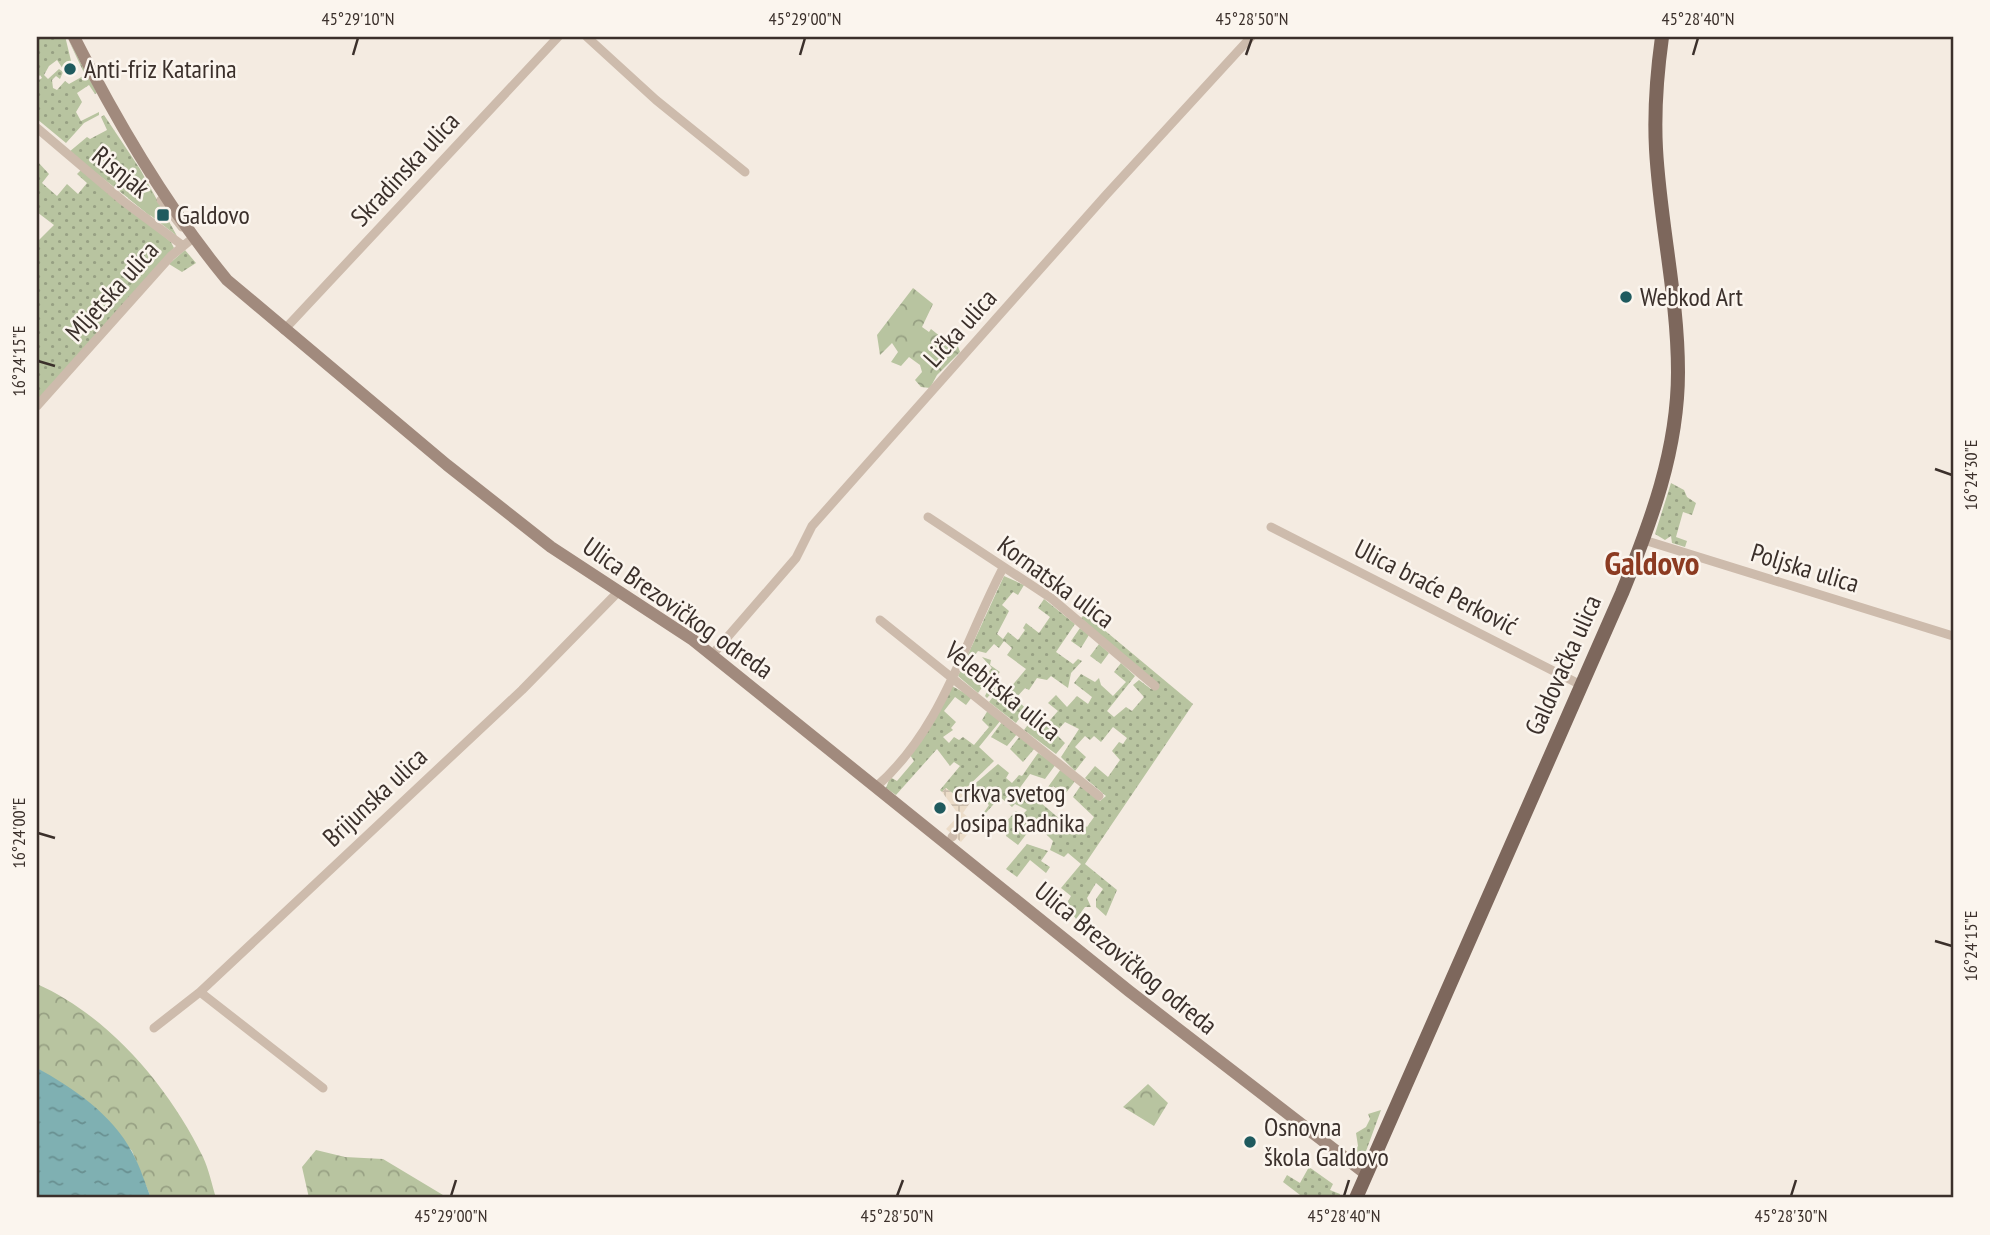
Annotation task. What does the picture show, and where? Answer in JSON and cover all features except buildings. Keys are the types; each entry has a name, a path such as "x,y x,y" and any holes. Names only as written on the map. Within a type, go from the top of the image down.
{"main road":[{"name":"Ulica Brezovičkog odreda","path":"74,37 104,96 150,172 227,281 551,547 712,655 1129,991 1366,1174"},
{"name":"Galdovačka ulica","path":"1356,1198 1644,540 1668,460 1678,375 1676,325 1656,147 1662,37"}],"street":[{"name":"Skradinska ulica","path":"284,330 558,37"},
{"path":"587,37 656,100 745,173"},
{"name":"Lička ulica","path":"712,655 796,558 812,526 1106,195 1251,37"},
{"name":"Risnjak","path":"37,128 114,194 182,245"},
{"name":"Mljetska ulica","path":"37,406 192,235"},
{"name":"Kornatska ulica","path":"928,517 1051,598 1156,687"},
{"name":"Ulica braće Perković","path":"1271,527 1581,685"},
{"name":"Poljska ulica","path":"1644,540 1953,636"},
{"path":"876,787 901,765 942,701 950,676 1003,568"},
{"name":"Brijunska ulica","path":"155,1028 200,992 522,690 619,591"},
{"name":"Velebitska ulica","path":"880,620 1100,796"},
{"path":"200,992 323,1088"}],"green space":[{"path":"37,37 64,37 66,40 72,65 63,69 57,60 49,66 44,75 48,79 59,69 63,72 60,79 56,76 52,80 53,88 57,90 65,81 69,84 85,75 68,39 97,93 95,94 89,85 77,93 82,102 76,112 81,121 99,112 99,115 84,123 66,143 37,119 37,81 42,78 40,75 37,79"},
{"path":"104,115 140,169 177,236 69,152 87,137 90,139 107,130 101,117"},
{"path":"37,161 49,174 42,183 57,196 67,184 78,194 87,183 77,174 81,170 171,242 174,248 37,401 37,242 54,225 37,212"},
{"path":"141,175 159,206 150,216 128,198"},
{"path":"185,250 196,263 182,272 169,264"},
{"path":"913,288 933,304 922,327 929,332 931,329 946,341 955,338 960,352 937,375 930,388 921,387 915,380 922,372 920,365 909,357 901,366 891,362 898,352 892,343 880,355 877,335"},
{"path":"1671,483 1684,490 1687,497 1696,503 1692,515 1683,512 1676,537 1687,541 1685,547 1672,543 1671,536 1665,540 1655,534"},
{"path":"1004,576 1024,585 1018,595 1013,592 1002,605 1009,611 997,634 1003,639 1008,632 1018,640 1026,623 1039,633 1050,617 1038,608 1044,599 1075,624 1056,652 1073,664 1078,659 1082,661 1071,673 1068,688 1051,676 1047,680 1037,678 1029,690 1025,688 1016,698 1026,709 1016,723 989,702 999,689 1005,694 1026,669 1007,655 1012,648 1004,641 999,648 994,644 986,653 978,651 968,664 969,671 980,681 992,668 982,657 991,660 990,665 1000,672 991,682 997,687 987,698 985,696 989,688 984,685 978,693 958,676"},
{"path":"1085,614 1193,704 1085,864 1117,890 1106,916 1096,907 1096,899 1103,889 1096,883 1087,898 1091,907 1085,907 1076,919 1066,905 1071,896 1061,888 1081,864 1068,853 1064,857 1050,850 1053,841 1045,833 1049,827 1038,819 1018,845 1006,836 1007,829 1003,825 1016,811 1022,815 1027,810 1015,804 1012,807 1000,797 976,824 989,805 970,788 998,764 1009,773 1006,778 1012,783 1019,775 1022,776 1038,753 1056,764 1045,779 1030,774 1019,789 1030,798 1034,794 1040,798 1061,769 1076,780 1065,794 1053,786 1041,803 1074,831 1081,823 1087,827 1094,817 1073,797 1081,785 1100,801 1106,796 1085,778 1095,766 1108,777 1120,760 1112,751 1119,742 1123,744 1127,738 1113,727 1101,742 1094,736 1090,740 1085,736 1075,747 1086,757 1075,771 1061,757 1079,729 1065,722 1055,733 1065,743 1056,754 1024,730 1033,718 1044,727 1058,711 1048,703 1056,695 1067,707 1077,696 1088,704 1092,697 1074,683 1081,674 1095,682 1099,678 1101,685 1113,696 1126,682 1114,672 1121,663 1135,676 1107,711 1114,717 1126,707 1132,711 1144,697 1133,685 1139,680 1151,689 1155,684 1081,618"},
{"path":"1080,628 1089,635 1081,648 1071,641"},
{"path":"1099,644 1109,653 1101,664 1090,656"},
{"path":"952,686 972,697 966,705 955,697 944,711 956,722 951,728 953,730 943,737 949,743 954,737 959,740 963,737 974,745 989,727 982,720 988,710 1001,720 979,747 994,761 957,797 946,788 942,792 940,790 960,766 954,762 950,766 937,749 896,795 886,788 890,777 897,781 914,761 910,755"},
{"path":"1002,722 1017,734 1007,746 991,737"},
{"path":"1020,736 1035,748 1023,762 1010,749"},
{"path":"1027,844 1048,851 1041,861 1050,867 1046,873 1030,860 1017,877 1006,869"},
{"path":"37,984 89,1015 112,1034 155,1080 203,1157 216,1198 151,1198 132,1151 87,1101 37,1068"},
{"path":"1148,1084 1168,1103 1154,1126 1123,1107"},
{"path":"1381,1110 1365,1154 1353,1155 1358,1146 1356,1133 1366,1127 1370,1119 1368,1114"},
{"path":"316,1150 345,1157 383,1159 448,1198 309,1198 302,1167"},
{"path":"1309,1167 1333,1184 1330,1190 1340,1194 1339,1198 1304,1198 1283,1182 1287,1175 1300,1183"}],"shaded area":[{"path":"968,786 976,794 963,813 976,824 961,842 946,829 959,815 942,792 946,788 957,797"}],"water":[{"path":"37,1068 91,1103 114,1126 135,1157 151,1198 37,1198"}],"place":[{"name":"Anti-friz Katarina","path":"70,69"},
{"name":"Galdovo","path":"163,215"},
{"name":"Webkod Art","path":"1626,297"},
{"name":"crkva svetog Josipa Radnika","path":"940,808"},
{"name":"Osnovna škola Galdovo","path":"1250,1142"}],"district":[{"name":"Galdovo","path":"1652,563"}]}
